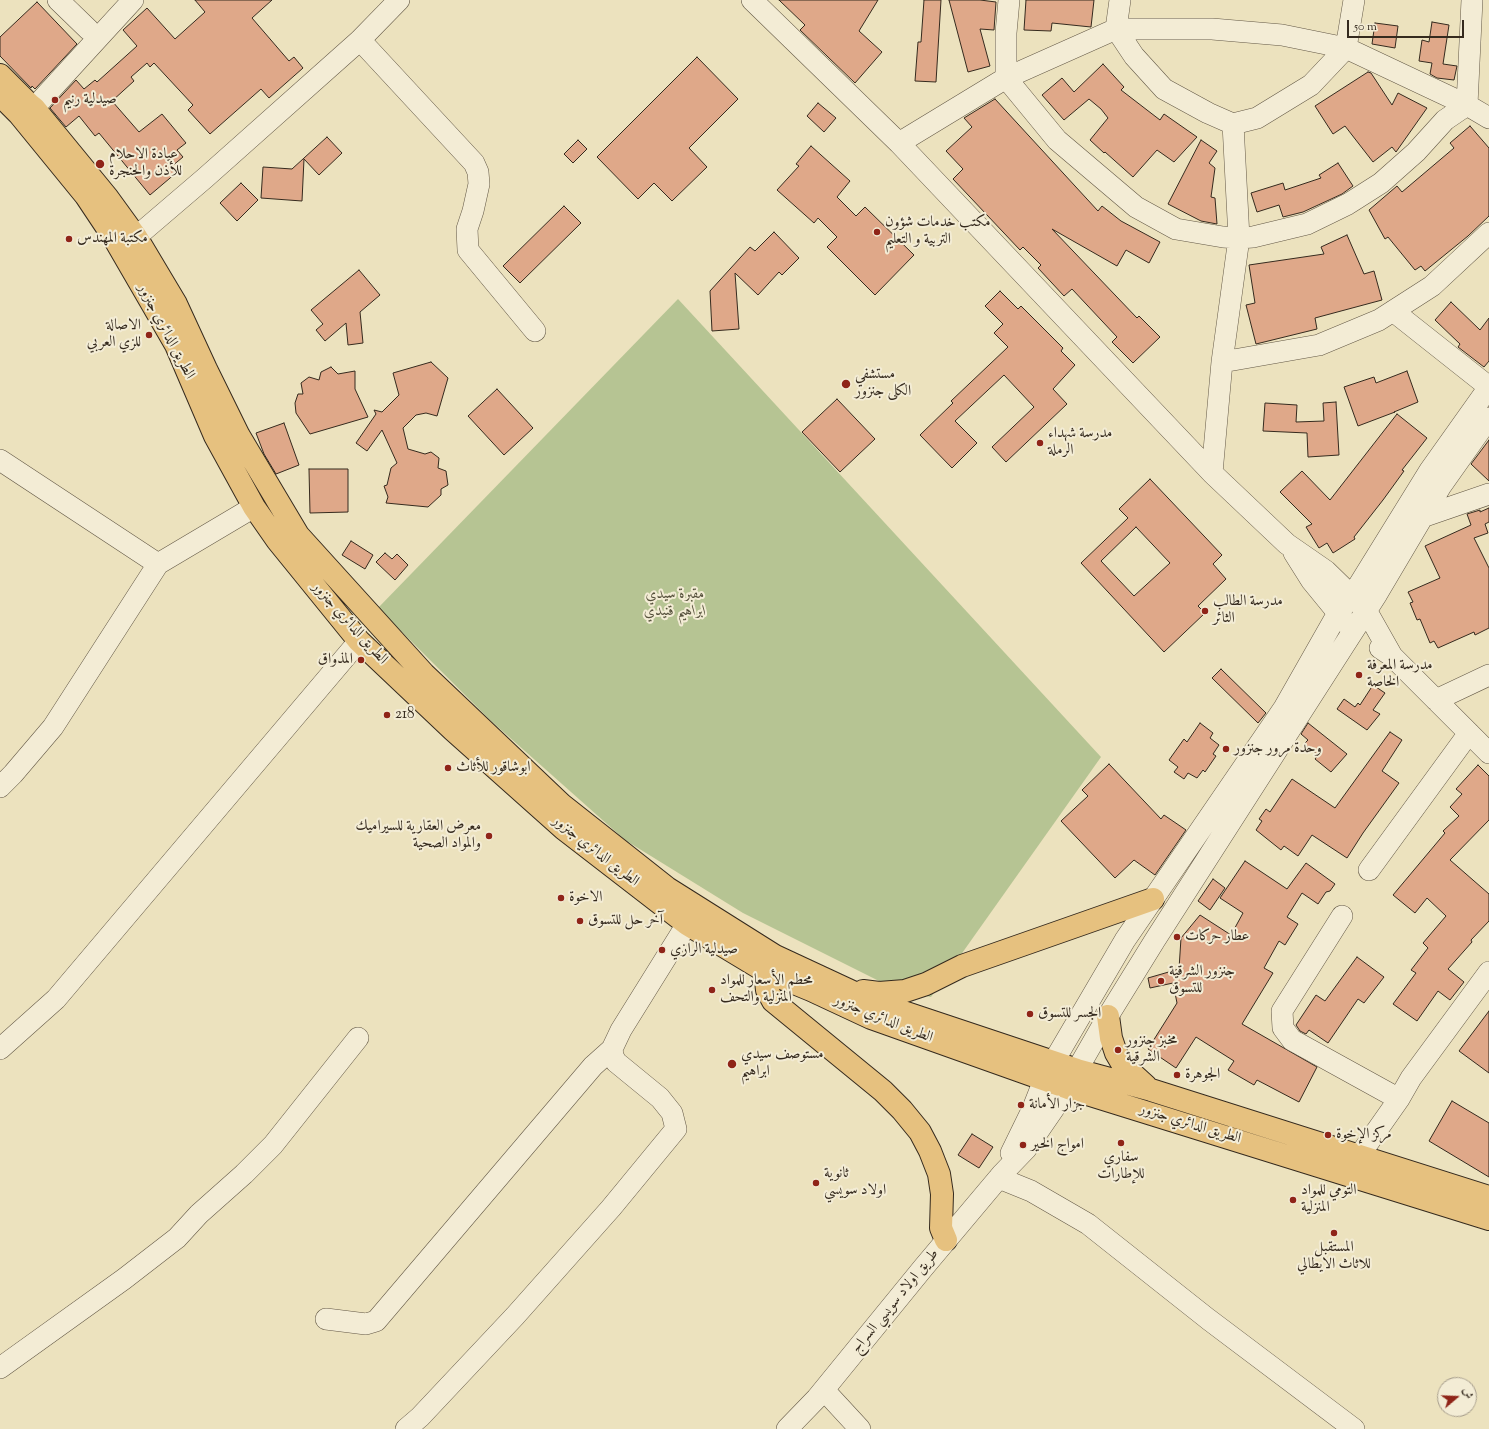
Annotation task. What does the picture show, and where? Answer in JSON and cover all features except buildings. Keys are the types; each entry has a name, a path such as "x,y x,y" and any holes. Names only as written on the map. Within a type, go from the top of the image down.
{"main road":[{"name":"الطريق الدائري جنزور","path":"0,75 34,108 107,197 136,237 176,304 239,436 298,535 424,674 562,805 667,888 770,964 811,990 871,1018 1049,1070"},
{"name":"الطريق الدائري جنزور","path":"0,96 20,114 86,196 114,238 176,345 215,436 254,507 277,540 359,641 452,730 564,828 688,924 770,964 848,990 876,1003 1073,1079 1277,1152 1349,1176 1489,1218"},
{"path":"848,990 878,993 905,991 926,984 962,966 1156,894"},
{"path":"770,964 768,990 777,1005 883,1091 902,1110 920,1132 930,1150 939,1174 942,1194 940,1228 946,1240"},
{"path":"1108,1016 1111,1038 1123,1066 1151,1090"},
{"name":"الطريق الدائري جنزور","path":"1073,1079 1151,1090 1489,1198"}],"street":[{"path":"58,0 89,30"},
{"path":"34,108 133,0"},
{"path":"136,237 206,178 360,40 400,0"},
{"path":"752,0 899,143 1212,473 1287,544 1326,571 1366,610 1392,656"},
{"path":"1009,0 1006,33 1006,78 1057,140 1136,207 1176,229 1223,238 1239,238 1253,237 1307,224 1348,204 1381,183 1416,152 1445,120 1467,106"},
{"path":"1120,0 1116,29 1134,56 1164,89 1208,113 1233,124 1257,118 1311,85 1346,48 1354,0"},
{"path":"1467,106 1472,0"},
{"path":"899,143 1006,78 1116,29 1212,28 1282,34 1346,48 1489,118"},
{"path":"360,40 474,163 478,172 479,184 467,229 468,250 536,331"},
{"path":"1212,473 1222,362 1239,238 1233,124"},
{"path":"1222,362 1319,344 1379,320 1432,286 1489,233"},
{"path":"1000,1176 1033,1108 1049,1070 1124,940 1284,708 1338,613 1352,596 1430,470 1489,387 1393,311"},
{"path":"1000,1176 1026,1149 1073,1079 1108,1016 1178,903 1305,708 1441,486 1489,418"},
{"path":"0,460 158,564"},
{"path":"1422,517 1489,494"},
{"path":"0,787 53,727 158,564 254,507"},
{"path":"1287,544 1311,580 1353,631 1392,656 1489,753"},
{"path":"1326,571 1350,573 1372,564"},
{"path":"0,1049 56,999 359,641"},
{"path":"1436,700 1489,674"},
{"path":"1370,870 1468,733"},
{"path":"1156,894 1178,903"},
{"path":"1342,916 1282,1011 1283,1028 1292,1040 1399,1099"},
{"path":"326,1318 366,1324 376,1321 593,1066 612,1049 621,1030 688,924"},
{"path":"1349,1176 1359,1156 1399,1099 1411,1078 1489,972"},
{"path":"0,1368 124,1279 177,1238 199,1214 244,1174 273,1145 358,1038"},
{"path":"406,1429 420,1417 515,1316 611,1208 676,1129 672,1113 660,1098 616,1062 612,1049"},
{"path":"1000,1176 1031,1191 1088,1224 1208,1320 1354,1429"},
{"name":"طريق اولاد سويسي السراج","path":"787,1429 824,1390 1000,1176"},
{"path":"824,1390 860,1429"}],"green space":[{"name":"مقبرة سيدي ابراهيم قنيدي","path":"678,299 1101,757 931,997 899,991 743,913 625,840 490,720 378,608"}],"place":[{"name":"صيدلية رنيم","path":"55,100"},
{"name":"عيادة الاحلام للأذن والحنجرة","path":"100,164"},
{"name":"مكتب خدمات شؤون التربية و التعليم","path":"877,232"},
{"name":"مكتبة المهندس","path":"69,239"},
{"name":"الاصالة للزي العربي","path":"149,335"},
{"name":"مستشفي الكلى جنزور","path":"846,384"},
{"name":"مدرسة شهداء الرملة","path":"1040,443"},
{"name":"مدرسة الطالب الثائر","path":"1205,611"},
{"name":"المذواق","path":"361,660"},
{"name":"مدرسة المعرفة الخاصة","path":"1359,675"},
{"name":"218","path":"387,715"},
{"name":"وحدة مرور جنزور","path":"1226,749"},
{"name":"ابوشاقور للأثاث","path":"448,768"},
{"name":"معرض العقارية للسيراميك والمواد الصحية","path":"489,836"},
{"name":"الاخوة","path":"561,898"},
{"name":"آخر حل للتسوق","path":"580,921"},
{"name":"عطار حركات","path":"1177,937"},
{"name":"صيدلية الرازي","path":"662,950"},
{"name":"جنزور الشرقية للتسوق","path":"1161,981"},
{"name":"محطم الأسعار للمواد المنزلية والتحف","path":"712,990"},
{"name":"الجسر للتسوق","path":"1030,1014"},
{"name":"مخبز جنزور الشرقية","path":"1118,1050"},
{"name":"مستوصف سيدي ابراهيم","path":"732,1064"},
{"name":"الجوهرة","path":"1177,1075"},
{"name":"جزار الأمانة","path":"1021,1105"},
{"name":"مركز الإخوة","path":"1328,1135"},
{"name":"سفاري للإطارات","path":"1121,1143"},
{"name":"امواج الخير","path":"1023,1145"},
{"name":"ثانوية اولاد سويسي","path":"816,1183"},
{"name":"التومي للمواد المنزلية","path":"1293,1200"},
{"name":"المستقبل للاثاث الايطالي","path":"1334,1233"}]}
